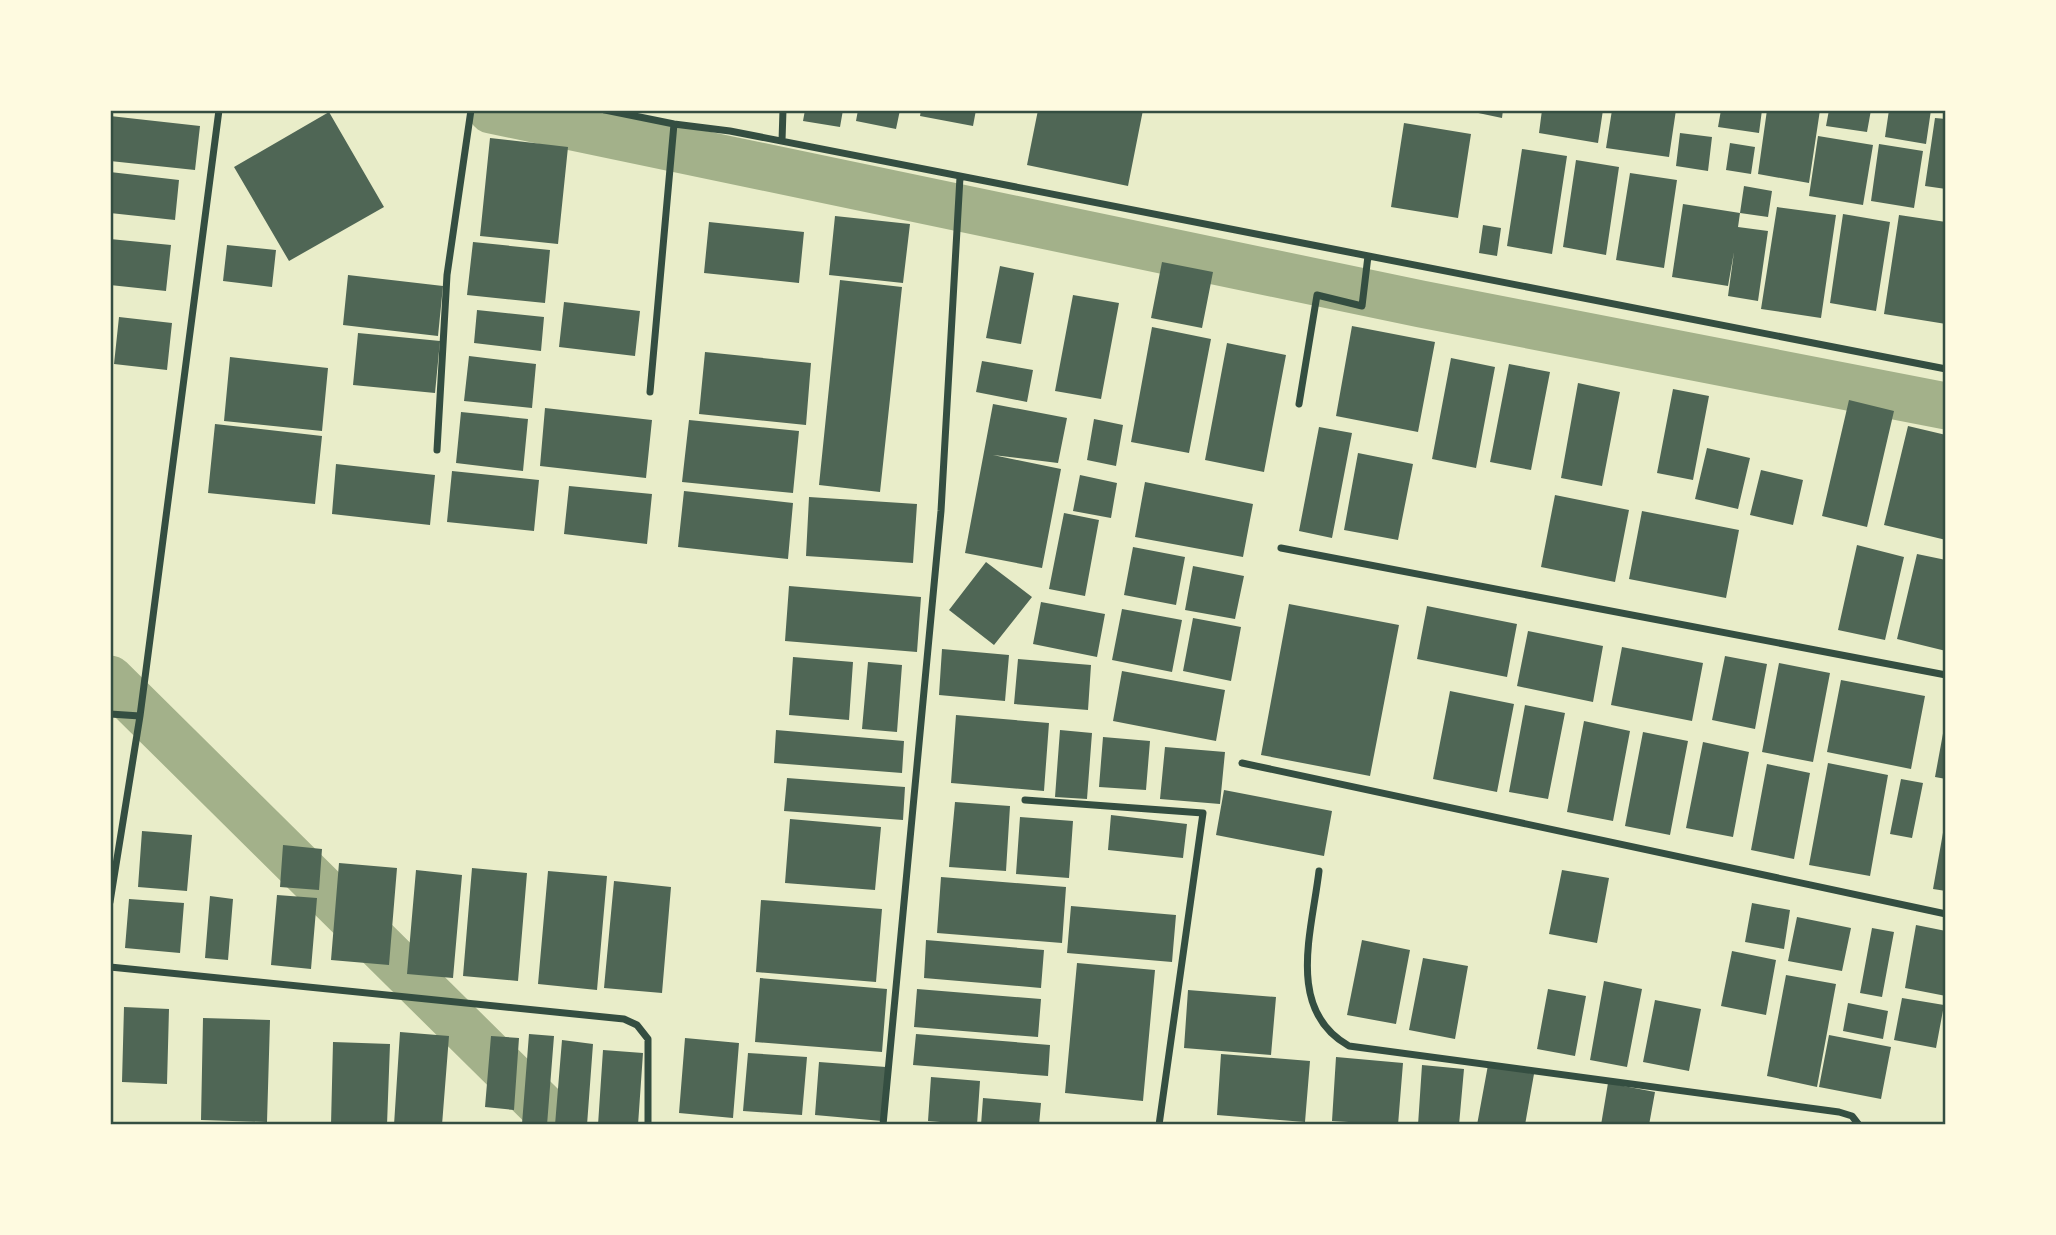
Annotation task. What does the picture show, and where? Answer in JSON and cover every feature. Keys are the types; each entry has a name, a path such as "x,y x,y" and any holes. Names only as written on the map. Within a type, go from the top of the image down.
{"street":[{"path":"110,902 139,716 219,110"},
{"path":"437,450 447,275 471,110"},
{"path":"605,110 782,141 1946,369"},
{"path":"782,141 783,110"},
{"path":"650,392 674,124"},
{"path":"883,1125 941,511 960,177"},
{"path":"1299,404 1317,295 1362,306 1368,256"},
{"path":"1281,548 1946,675"},
{"path":"110,715 139,716"},
{"path":"1242,763 1946,914"},
{"path":"1025,800 1203,813 1159,1125"},
{"path":"1319,871 1308,963 1308,991 1315,1015 1327,1031 1349,1046 1839,1112 1852,1116 1859,1125"},
{"path":"110,967 624,1019 637,1025 648,1039 648,1125"}],"building":[{"path":"805,110 843,110 840,127 803,121"},
{"path":"858,110 900,110 896,129 856,121"},
{"path":"921,110 976,110 973,126 920,116"},
{"path":"1038,110 1143,110 1128,186 1027,165"},
{"path":"1464,110 1503,110 1502,118"},
{"path":"1542,110 1603,110 1598,143 1539,133"},
{"path":"1612,110 1676,110 1669,157 1606,148"},
{"path":"1721,110 1762,110 1759,133 1718,127"},
{"path":"1767,110 1820,110 1809,183 1758,174"},
{"path":"1829,110 1871,110 1867,132 1826,126"},
{"path":"1889,110 1931,110 1926,144 1885,137"},
{"path":"329,112 384,207 289,261 234,167"},
{"path":"110,116 200,126 195,170 110,161"},
{"path":"1935,118 1946,119 1946,189 1925,186"},
{"path":"1404,123 1471,134 1458,218 1391,207"},
{"path":"1680,133 1712,137 1708,171 1676,166"},
{"path":"1818,136 1873,145 1863,205 1809,196"},
{"path":"490,138 568,147 558,244 480,236"},
{"path":"1730,143 1755,147 1751,174 1726,170"},
{"path":"1879,144 1923,151 1914,208 1871,201"},
{"path":"1522,149 1567,156 1552,254 1507,246"},
{"path":"1576,160 1619,167 1606,255 1563,247"},
{"path":"110,172 179,180 175,220 110,213"},
{"path":"1630,173 1677,180 1664,268 1616,260"},
{"path":"1744,186 1772,191 1768,217 1740,213"},
{"path":"1683,204 1740,213 1738,227 1768,231 1758,301 1728,296 1734,252 1728,286 1672,277"},
{"path":"1777,207 1836,215 1821,318 1761,309"},
{"path":"1843,214 1890,222 1876,311 1830,303"},
{"path":"1899,215 1946,222 1946,324 1884,314"},
{"path":"835,216 910,224 903,283 829,275"},
{"path":"709,222 804,232 799,283 704,273"},
{"path":"1483,225 1501,228 1497,256 1479,253"},
{"path":"110,239 171,245 166,291 110,285"},
{"path":"473,242 550,250 545,303 467,295"},
{"path":"227,245 276,250 272,287 223,281"},
{"path":"1162,262 1213,272 1202,328 1151,318"},
{"path":"1000,266 1034,273 1021,344 986,338"},
{"path":"348,275 443,286 438,336 343,325"},
{"path":"840,280 902,287 880,492 819,485"},
{"path":"1073,295 1119,303 1101,399 1055,391"},
{"path":"564,302 640,311 635,356 559,347"},
{"path":"477,310 544,317 541,351 474,343"},
{"path":"119,317 172,323 167,370 114,364"},
{"path":"1352,326 1435,342 1418,432 1336,416"},
{"path":"1152,327 1211,339 1189,453 1131,442"},
{"path":"358,333 440,341 435,393 353,385"},
{"path":"1227,343 1286,355 1264,472 1205,460"},
{"path":"705,352 811,363 806,425 699,414"},
{"path":"469,356 536,364 532,408 464,401"},
{"path":"230,357 328,368 322,431 224,421"},
{"path":"1451,358 1495,367 1476,468 1432,459"},
{"path":"982,361 1033,370 1027,402 976,392"},
{"path":"1509,364 1550,372 1531,470 1490,462"},
{"path":"1578,383 1620,392 1602,486 1561,478"},
{"path":"1673,389 1709,396 1693,480 1657,473"},
{"path":"1849,400 1894,411 1867,527 1822,516"},
{"path":"993,404 1067,418 1058,463 993,455 1061,469 1042,568 965,553"},
{"path":"545,408 652,420 646,478 540,466"},
{"path":"461,412 528,419 523,471 456,463"},
{"path":"1094,419 1123,425 1116,466 1087,460"},
{"path":"689,420 799,431 793,493 682,482"},
{"path":"215,424 322,436 315,504 208,493"},
{"path":"1908,426 1946,435 1946,540 1884,525"},
{"path":"1319,427 1352,433 1332,538 1299,531"},
{"path":"1707,448 1750,458 1738,509 1695,499"},
{"path":"1358,453 1413,464 1398,540 1344,530"},
{"path":"336,464 435,475 430,525 332,514"},
{"path":"1761,470 1803,480 1793,525 1750,515"},
{"path":"452,471 539,480 534,531 447,522"},
{"path":"1080,475 1117,483 1111,518 1073,511"},
{"path":"1145,482 1253,504 1243,557 1135,537"},
{"path":"569,486 652,494 647,544 564,534"},
{"path":"684,491 793,503 788,559 678,547"},
{"path":"1555,495 1629,510 1615,582 1541,567"},
{"path":"809,497 917,504 913,563 806,556"},
{"path":"1642,511 1739,530 1726,598 1629,579"},
{"path":"1064,513 1099,520 1085,596 1049,589"},
{"path":"1857,545 1904,557 1885,640 1838,630"},
{"path":"1133,547 1185,557 1176,605 1124,595"},
{"path":"1917,554 1946,560 1946,651 1897,639"},
{"path":"986,562 1032,597 994,645 949,610"},
{"path":"1193,566 1244,576 1235,619 1185,610"},
{"path":"789,586 921,597 917,652 785,641"},
{"path":"1041,602 1105,614 1097,657 1033,644"},
{"path":"1289,604 1399,625 1370,776 1261,755"},
{"path":"1427,606 1517,624 1507,677 1417,659"},
{"path":"1122,609 1182,620 1172,672 1112,660"},
{"path":"1193,618 1241,627 1231,681 1183,671"},
{"path":"1528,631 1603,646 1593,702 1517,686"},
{"path":"1622,647 1703,663 1692,721 1611,705"},
{"path":"942,649 1009,655 1005,701 939,695"},
{"path":"1725,656 1767,664 1755,729 1712,720"},
{"path":"793,657 853,662 849,720 789,715"},
{"path":"1018,659 1091,665 1088,710 1014,704"},
{"path":"868,662 902,665 897,732 862,729"},
{"path":"1779,663 1830,673 1813,762 1762,752"},
{"path":"1122,671 1225,690 1216,741 1113,721"},
{"path":"1841,680 1925,696 1911,769 1827,752"},
{"path":"1450,691 1514,704 1497,792 1433,779"},
{"path":"1525,705 1565,713 1548,799 1509,792"},
{"path":"956,715 1049,723 1044,791 951,783"},
{"path":"1584,721 1630,731 1613,821 1567,812"},
{"path":"1946,728 1946,779 1935,777"},
{"path":"776,730 904,741 902,773 774,763"},
{"path":"1060,730 1092,733 1087,799 1055,797"},
{"path":"1643,732 1688,741 1670,835 1625,826"},
{"path":"1103,737 1150,741 1146,790 1099,787"},
{"path":"1703,742 1749,752 1733,837 1686,828"},
{"path":"1165,747 1225,752 1220,804 1160,799"},
{"path":"1828,763 1888,775 1870,876 1809,865"},
{"path":"1767,764 1810,773 1794,859 1751,850"},
{"path":"787,778 905,787 903,820 784,811"},
{"path":"1901,779 1923,783 1912,838 1890,834"},
{"path":"1224,790 1332,811 1324,856 1216,835"},
{"path":"955,802 1010,806 1006,871 949,867"},
{"path":"1111,815 1187,824 1183,858 1108,850"},
{"path":"1020,817 1073,821 1069,878 1016,874"},
{"path":"790,819 881,827 875,890 785,883"},
{"path":"1944,827 1946,828 1946,891 1933,889"},
{"path":"142,831 192,835 187,891 138,887"},
{"path":"283,845 322,849 319,890 280,887"},
{"path":"339,863 397,868 389,965 331,960"},
{"path":"472,868 527,873 518,981 463,976"},
{"path":"416,870 462,875 453,978 407,974"},
{"path":"1562,870 1609,878 1597,943 1549,934"},
{"path":"548,871 607,876 597,990 538,984"},
{"path":"941,877 1066,887 1062,943 937,933"},
{"path":"614,881 671,887 662,993 604,988"},
{"path":"277,895 317,898 311,969 271,965"},
{"path":"210,896 233,899 228,960 205,958"},
{"path":"129,899 184,903 180,953 125,948"},
{"path":"761,900 882,909 876,982 756,972"},
{"path":"1752,903 1790,910 1784,949 1745,942"},
{"path":"1071,906 1176,915 1172,962 1067,953"},
{"path":"1797,917 1851,928 1842,971 1788,961"},
{"path":"1916,925 1946,931 1946,996 1905,988"},
{"path":"1872,928 1894,932 1882,997 1860,993"},
{"path":"926,940 1044,950 1041,988 924,978"},
{"path":"1362,940 1410,950 1396,1024 1347,1015"},
{"path":"1732,951 1776,960 1766,1015 1721,1006"},
{"path":"1423,958 1468,966 1455,1039 1409,1030"},
{"path":"1077,963 1155,970 1143,1101 1065,1093"},
{"path":"1786,975 1836,984 1817,1087 1767,1076"},
{"path":"760,978 887,989 882,1052 755,1042"},
{"path":"1604,981 1642,989 1627,1067 1590,1060"},
{"path":"917,989 1041,999 1038,1037 914,1027"},
{"path":"1548,989 1586,996 1575,1056 1537,1049"},
{"path":"1188,990 1276,997 1271,1055 1184,1048"},
{"path":"1902,998 1944,1005 1936,1048 1894,1040"},
{"path":"1655,1000 1701,1009 1689,1071 1643,1062"},
{"path":"1848,1003 1888,1011 1883,1039 1843,1031"},
{"path":"124,1007 169,1009 167,1084 122,1082"},
{"path":"203,1018 270,1020 267,1122 201,1120"},
{"path":"400,1032 449,1036 442,1125 394,1125"},
{"path":"529,1034 554,1036 547,1125 522,1124"},
{"path":"916,1034 1050,1045 1048,1076 913,1065"},
{"path":"1829,1035 1891,1047 1881,1099 1819,1087"},
{"path":"491,1036 519,1038 514,1110 485,1107"},
{"path":"685,1038 739,1043 733,1118 679,1113"},
{"path":"562,1040 593,1044 587,1125 555,1125"},
{"path":"333,1042 390,1044 387,1125 331,1125"},
{"path":"603,1050 643,1053 638,1125 598,1125"},
{"path":"748,1053 807,1057 802,1115 743,1111"},
{"path":"1221,1054 1310,1061 1305,1122 1217,1115"},
{"path":"1336,1057 1403,1063 1398,1125 1332,1121"},
{"path":"819,1062 886,1067 882,1121 815,1115"},
{"path":"1422,1065 1464,1069 1459,1125 1418,1125"},
{"path":"1488,1065 1534,1074 1525,1125 1477,1125"},
{"path":"931,1077 980,1081 977,1125 928,1121"},
{"path":"1608,1083 1655,1092 1649,1125 1601,1125"},
{"path":"983,1098 1041,1103 1039,1125 981,1125"}],"waterway":[{"path":"491,110 1421,304 1946,406"},
{"path":"110,679 561,1125"}]}
